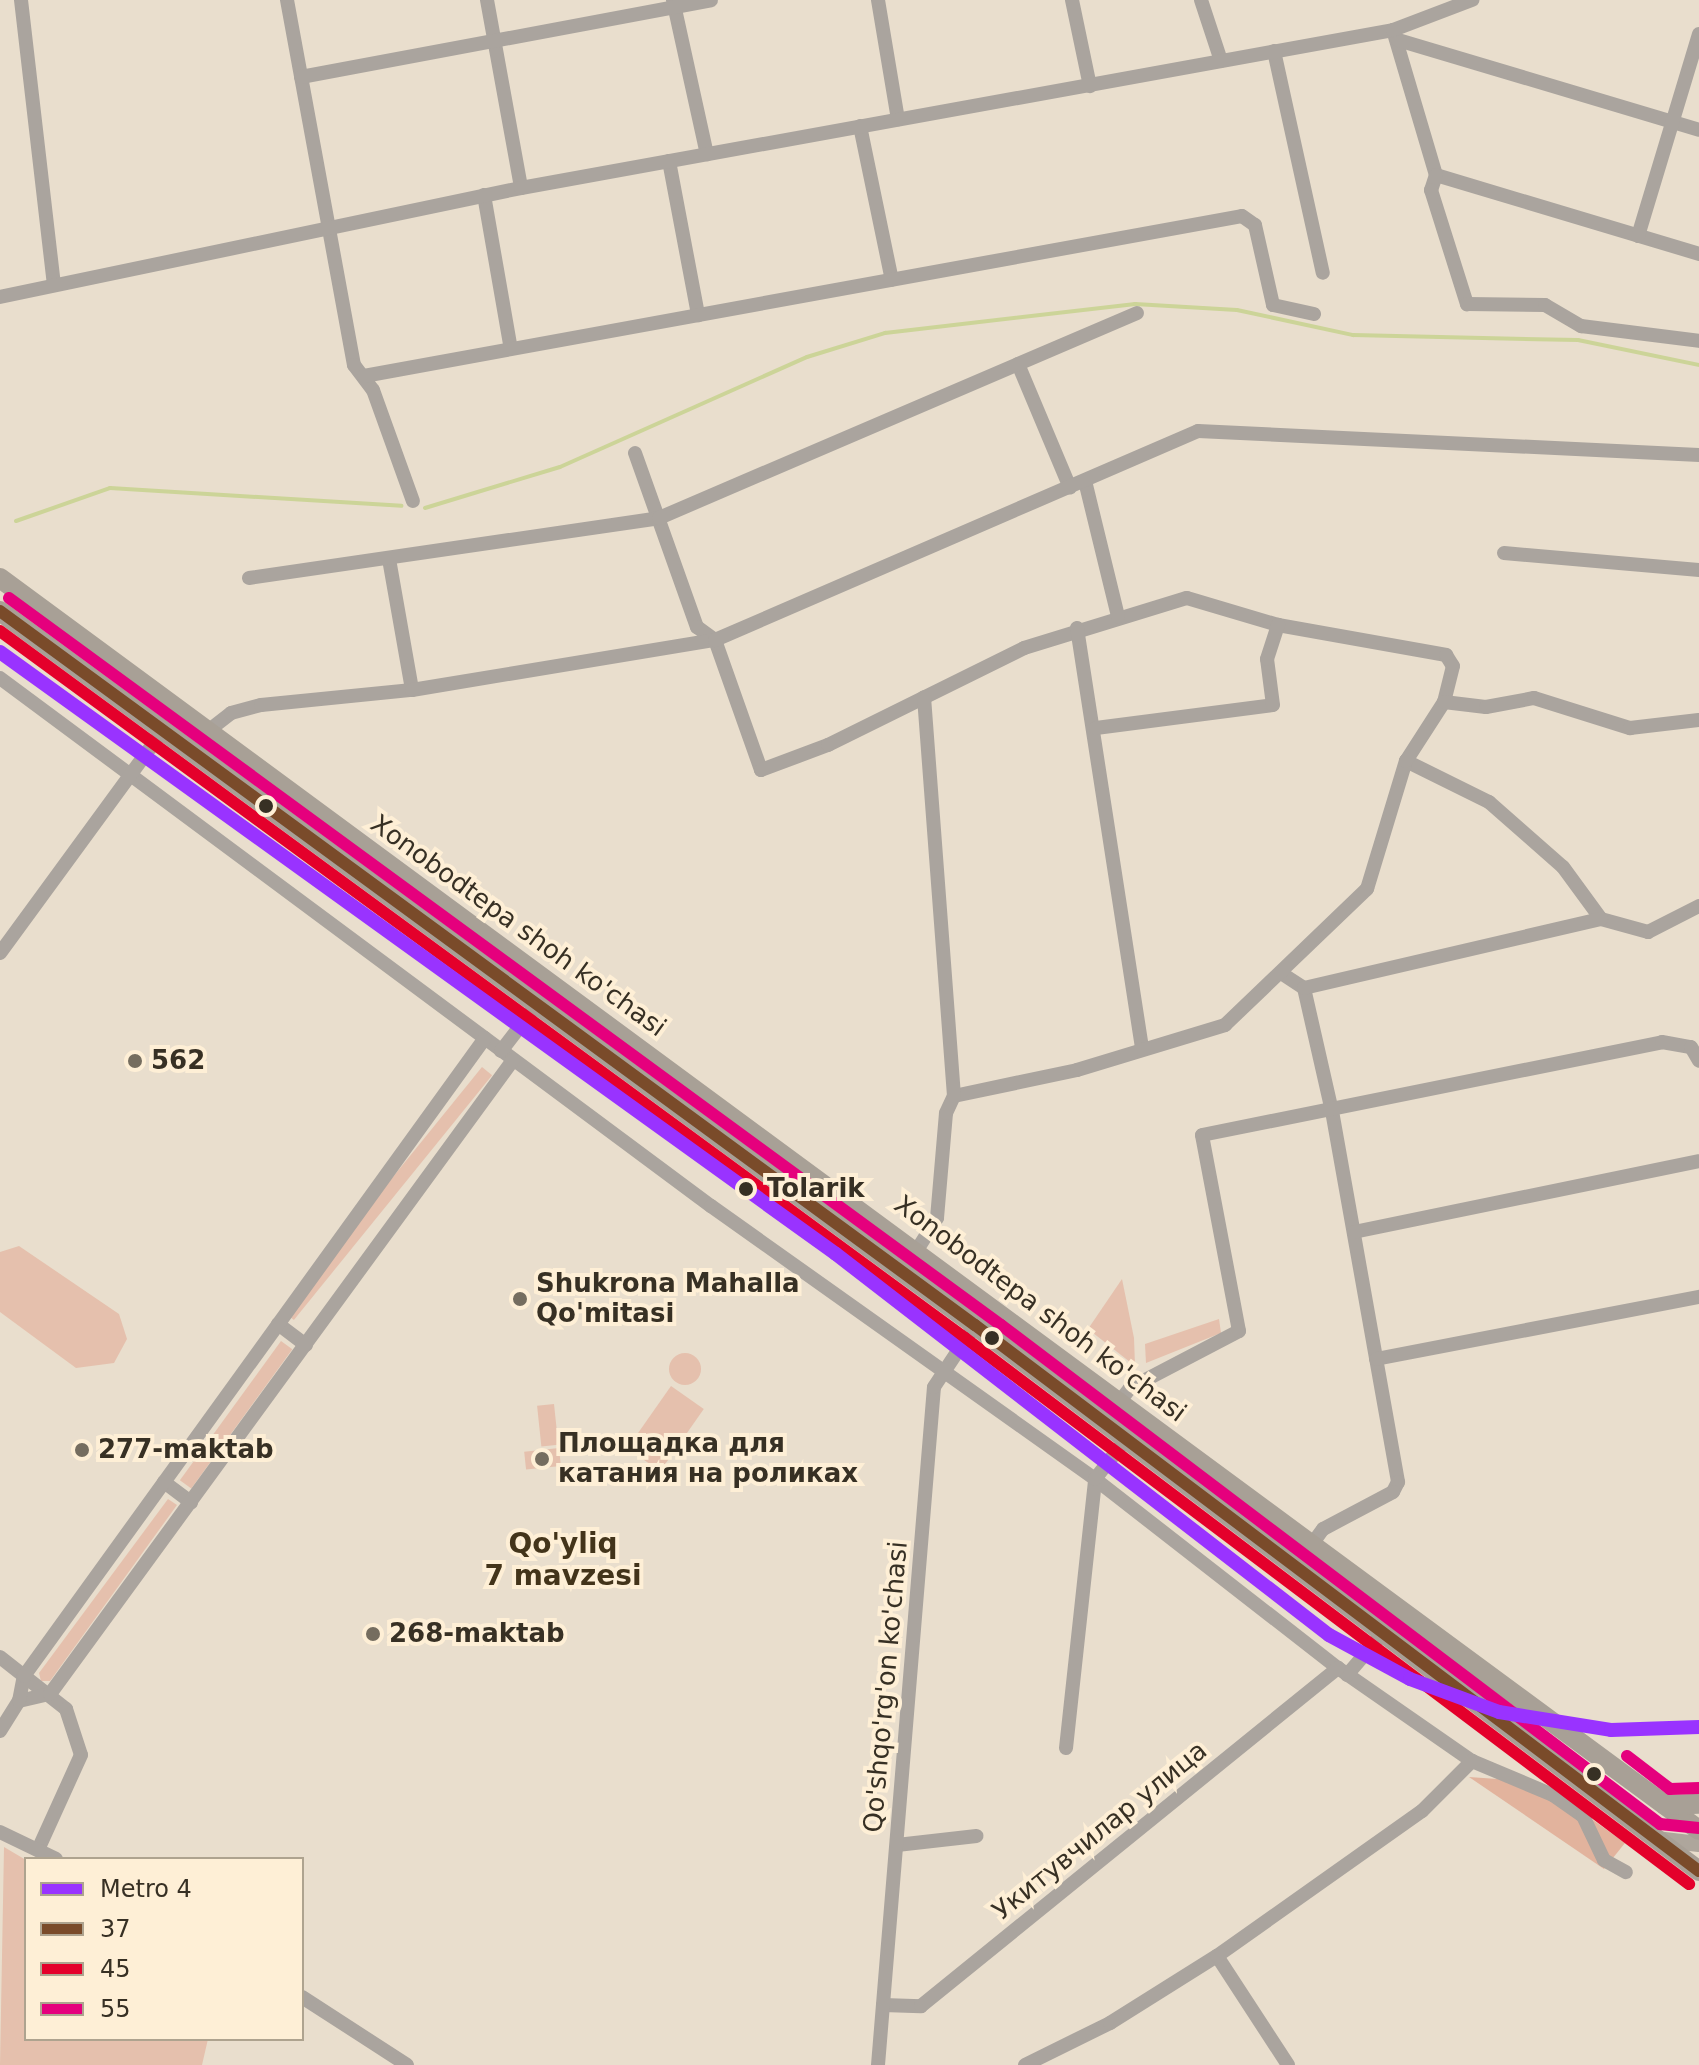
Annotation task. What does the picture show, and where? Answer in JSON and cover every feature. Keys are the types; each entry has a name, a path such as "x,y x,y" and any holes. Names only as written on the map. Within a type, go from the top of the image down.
{"highway":[{"name":"Xonobodtepa shoh ko'chasi","path":"0,578 917,1250 1699,1830"},
{"name":"Xonobodtepa shoh ko'chasi","path":"0,611 539,1002 975,1325 1699,1871"},
{"path":"78,668 93,647"},
{"path":"1670,1808 1699,1804"}],"main road":[{"path":"1670,1808 1654,1839 1699,1844"}],"street":[{"path":"21,0 54,285"},
{"path":"287,0 354,365 364,376 413,501"},
{"path":"487,0 521,188"},
{"path":"301,77 675,3 711,0"},
{"path":"878,0 898,119"},
{"path":"1072,0 1090,86"},
{"path":"1201,0 1221,61"},
{"path":"0,297 521,188 1274,51 1396,35 1472,0"},
{"path":"675,3 707,154"},
{"path":"1638,236 1699,34"},
{"path":"1396,35 1699,130"},
{"path":"1396,35 1436,175 1431,190 1467,304 1545,305 1581,326 1699,341"},
{"path":"1274,51 1323,273"},
{"path":"860,126 892,280"},
{"path":"669,161 698,315"},
{"path":"1436,175 1699,254"},
{"path":"484,195 511,349"},
{"path":"364,376 1247,216 1273,305 1314,314"},
{"path":"249,578 659,518 1137,313"},
{"path":"1018,364 1070,488"},
{"path":"208,731 231,713 261,705 412,690 715,640 1070,488 1086,485 1179,437 1210,430 1699,455"},
{"path":"635,453 697,627 715,640 761,770 1077,628 1187,598 1278,625 1446,655 1453,666 1444,702 1406,761 1367,889 1284,975 1225,1025 954,1096"},
{"path":"1086,485 1118,616"},
{"path":"1504,553 1699,570"},
{"path":"389,559 412,690"},
{"path":"1096,728 1273,705 1267,659 1278,625"},
{"path":"1077,628 1096,728 1142,1048"},
{"path":"0,678 359,938 507,1056 1095,1479 1342,1671 1472,1761 1553,1795 1583,1816 1604,1860 1626,1872"},
{"path":"917,1250 937,1218 946,1113 954,1096 924,697"},
{"path":"1444,702 1486,707 1534,698 1630,728 1699,720"},
{"path":"0,953 163,730"},
{"path":"1406,761 1489,802 1563,867 1601,919"},
{"path":"1304,988 1601,919 1648,932 1699,906"},
{"path":"1284,975 1304,988 1332,1111 1398,1482 1393,1492 1323,1529 1312,1544"},
{"path":"19,1701 50,1694 306,1345 507,1056 539,1002"},
{"path":"0,1731 19,1701 24,1676 485,1038"},
{"path":"1120,1401 1130,1388 1239,1331 1202,1135 1662,1042 1695,1044 1699,1061"},
{"path":"1354,1232 1699,1161"},
{"path":"1376,1359 1699,1297"},
{"path":"278,1324 306,1345"},
{"name":"Qo'shqo'rg'on ko'chasi","path":"878,2065 934,1387 975,1325"},
{"path":"1066,1748 1095,1479 1127,1438"},
{"path":"164,1482 191,1502"},
{"name":"Укитувчилар улица","path":"883,2005 921,2006 1342,1671 1383,1633"},
{"path":"0,1657 50,1694 71,1719 82,1767 38,1850"},
{"path":"1025,2065 1138,2008 1217,1956 1461,1776 1472,1761"},
{"path":"1,1834 52,1857"},
{"path":"897,1845 976,1836"},
{"path":"1217,1956 1288,2065"},
{"path":"304,1998 407,2065"}],"shaded area":[{"path":"482,1067 492,1075 294,1320 284,1312"},
{"path":"19,1246 119,1314 127,1339 114,1363 76,1368 0,1312 0,1252"},
{"path":"1122,1279 1134,1338 1135,1366 1088,1329"},
{"path":"1219,1319 1221,1333 1146,1363 1145,1344"},
{"path":"281,1341 292,1349 191,1488 180,1480"},
{"path":"685,1353 697,1357 701,1369 697,1381 685,1385 673,1381 669,1369 673,1357"},
{"path":"671,1386 704,1409 660,1471 627,1448"},
{"path":"554,1404 558,1445 541,1447 537,1406"},
{"name":"Площадка для катания на роликах","path":"559,1448 561,1466 526,1470 524,1452"},
{"path":"168,1499 177,1505 50,1681 41,1681 39,1673"},
{"path":"1469,1777 1540,1782 1625,1843 1604,1869"},
{"path":"4,1847 24,1859 24,2041 208,2041 202,2065 0,2065"}],"waterway":[{"path":"425,508 560,467 807,357 885,333 1135,304 1237,310 1353,335 1578,340 1699,365"},
{"path":"16,521 110,488 401,506"}],"metro line":[{"name":"4","path":"0,652 836,1254 1329,1635 1410,1679 1499,1712 1611,1730 1699,1727"}],"transit line":[{"name":"55","path":"9,598 1001,1325 1660,1824 1699,1828"},
{"name":"37","path":"0,611 975,1325 1699,1871"},
{"name":"45","path":"0,631 965,1338 1689,1884"},
{"name":"55","path":"1627,1756 1670,1789 1699,1788"}],"place":[{"name":"562","path":"135,1061"},
{"name":"Tolarik","path":"746,1189"},
{"name":"Shukrona Mahalla Qo'mitasi","path":"520,1299"},
{"name":"277-maktab","path":"82,1450"},
{"name":"Площадка для катания на роликах","path":"542,1459"},
{"name":"268-maktab","path":"373,1634"}],"district":[{"name":"Qo'yliq 7 mavzesi","path":"563,1560"}]}
